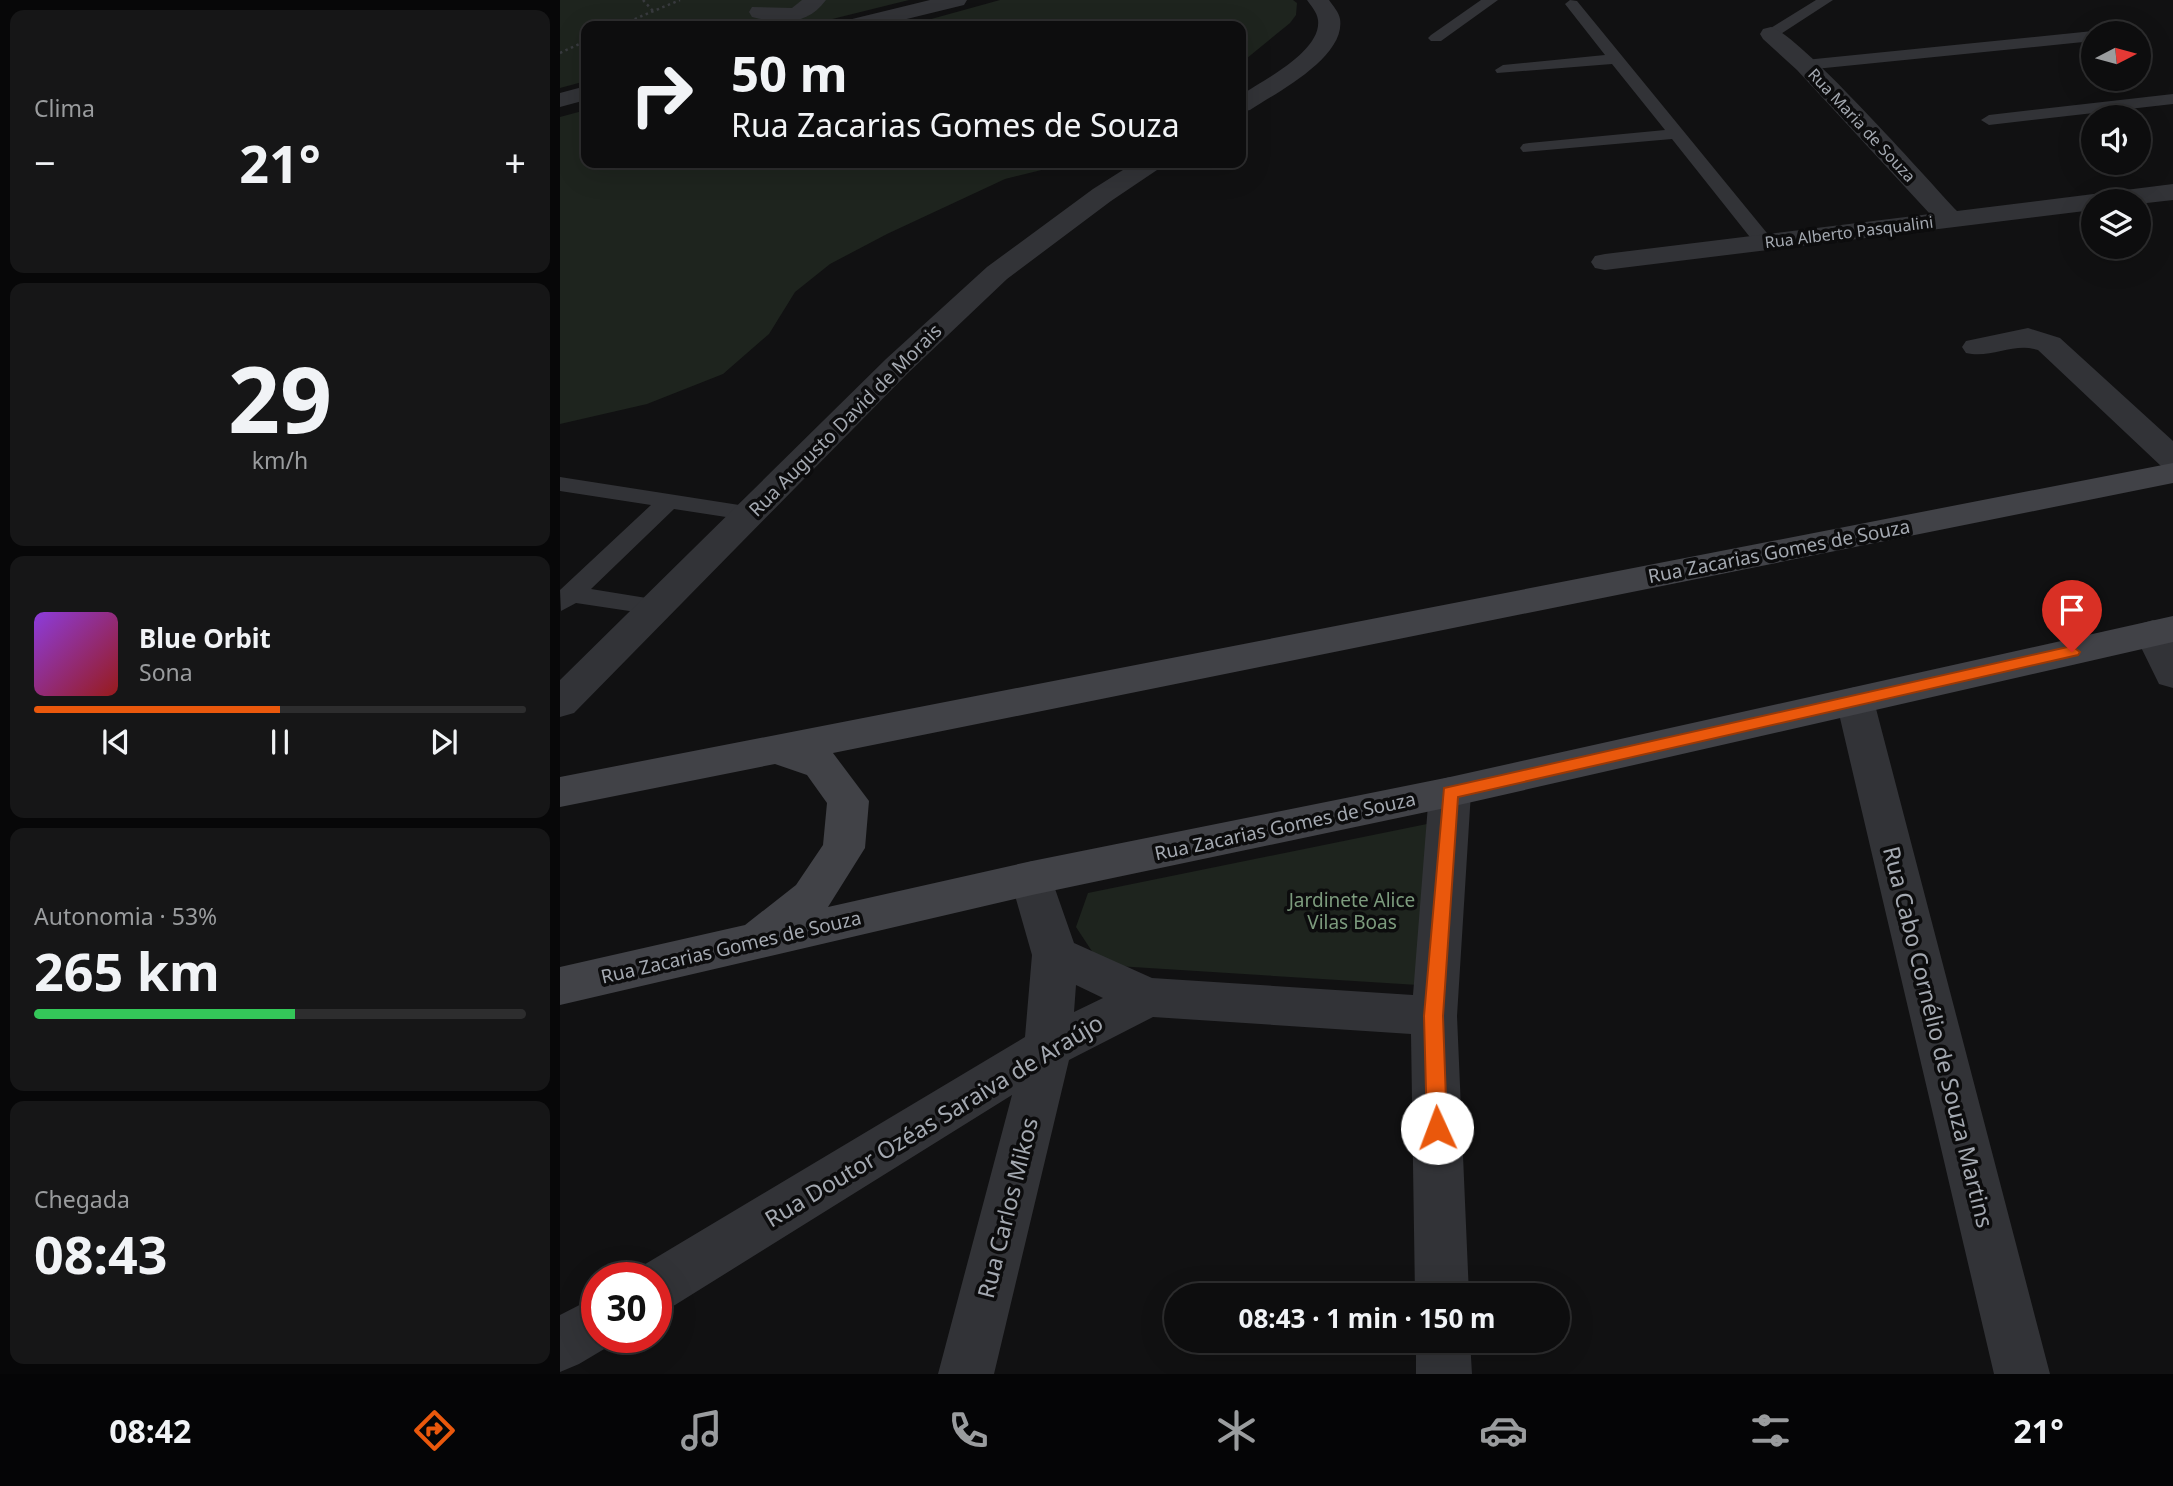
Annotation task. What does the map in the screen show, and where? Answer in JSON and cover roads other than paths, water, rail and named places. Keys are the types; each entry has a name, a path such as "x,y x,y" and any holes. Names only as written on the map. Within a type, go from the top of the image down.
{"main road":[{"name":"Rua Zacarias Gomes de Souza","path":"560,792 2173,473"},
{"name":"Rua Zacarias Gomes de Souza","path":"560,986 1032,877 1450,792 2163,631"},
{"path":"752,942 811,897 844,848 848,801 821,764 774,749"}],"street":[{"path":"760,13 796,21 815,0"},
{"path":"872,21 956,0"},
{"path":"1246,102 1308,61 1327,38 1330,19 1318,0"},
{"name":"Rua Maria de Souza","path":"1770,34 1805,65 1950,219"},
{"path":"560,100 581,94"},
{"name":"Rua Augusto David de Morais","path":"560,703 752,514 897,366 997,273 1102,195 1144,168"},
{"path":"2151,195 2173,192"},
{"name":"Rua Alberto Pasqualini","path":"1605,261 2081,203"},
{"path":"1977,347 2028,338 2040,339 2049,344 2173,459"},
{"path":"2163,631 2173,675"},
{"name":"Rua Cabo Cornélio de Souza Martins","path":"1855,701 2022,1374"},
{"path":"1442,1283 1434,1016 1450,792"},
{"name":"Rua Carlos Mikos","path":"966,1374 1048,1048 1055,955 1032,877"},
{"path":"1055,955 1148,997 1434,1016"},
{"name":"Rua Doutor Ozéas Saraiva de Araújo","path":"672,1277 1048,1048 1148,997"},
{"path":"560,1345 581,1333"},
{"path":"1443,1353 1444,1374"}],"lane":[{"path":"1436,38 1491,0"},
{"path":"1770,34 1826,0"},
{"path":"1572,4 1763,242"},
{"path":"1805,65 2081,37"},
{"path":"1503,70 1616,58"},
{"path":"1989,121 2173,99"},
{"path":"1529,148 1676,134"},
{"path":"560,484 752,514"},
{"path":"566,598 669,500"},
{"path":"566,598 656,607"}],"park label":[{"name":"Jardinete Alice Vilas Boas","path":"1352,911"}]}
